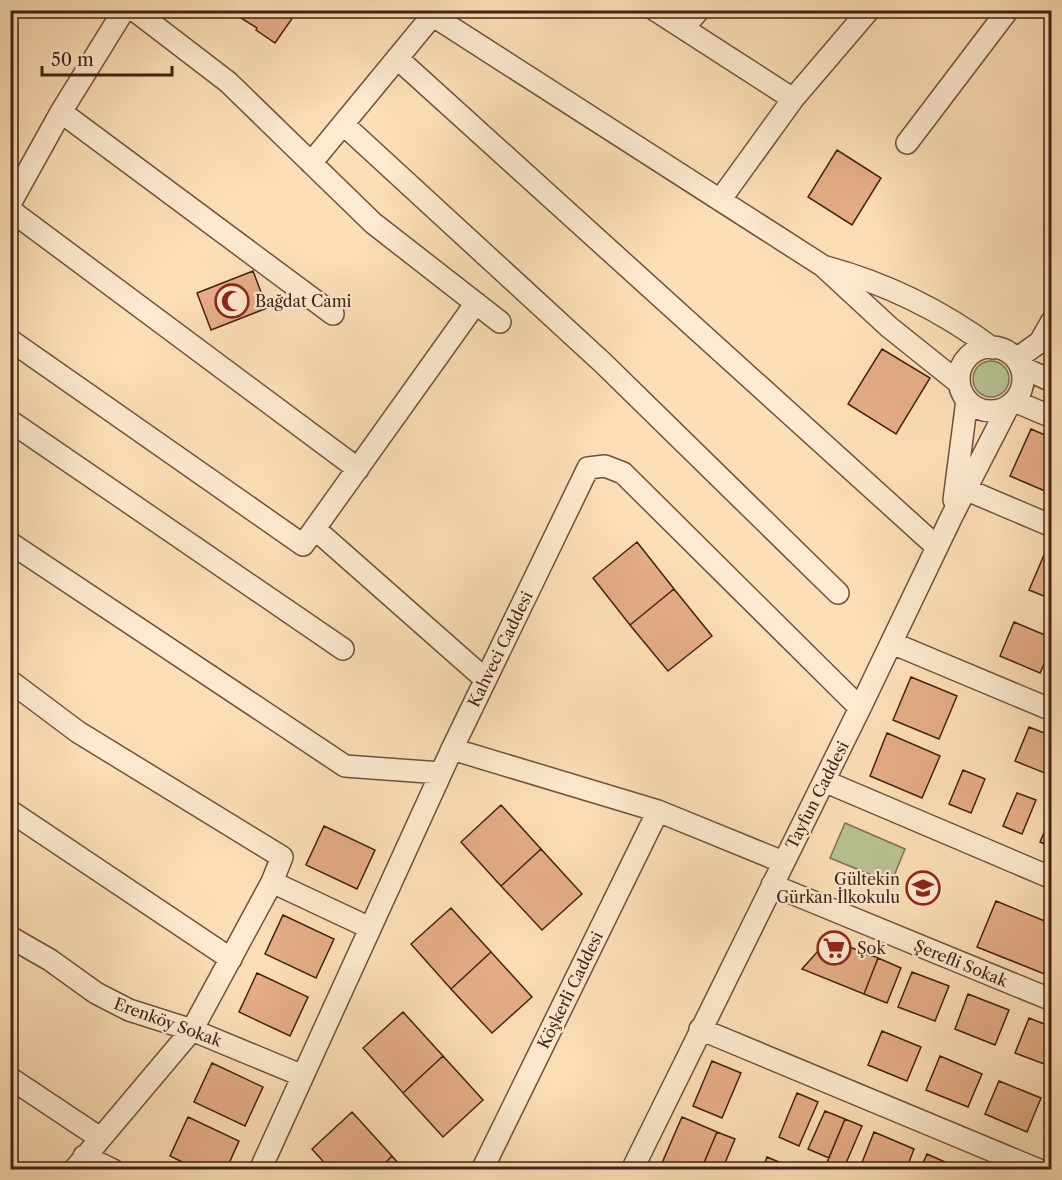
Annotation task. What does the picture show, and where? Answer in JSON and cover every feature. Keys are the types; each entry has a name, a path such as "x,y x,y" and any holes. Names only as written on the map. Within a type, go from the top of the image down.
{"street":[{"path":"10,204 61,112 124,10"},
{"path":"134,10 228,82 373,223 500,322"},
{"path":"655,10 793,99"},
{"path":"683,28 699,10"},
{"path":"720,200 793,99 868,10"},
{"path":"907,143 1008,10"},
{"path":"311,163 397,58 428,13 823,266 981,410 990,411 1011,404 1052,417"},
{"path":"397,58 937,547"},
{"path":"61,112 333,314"},
{"path":"343,124 603,363 838,593"},
{"path":"10,210 358,469"},
{"path":"823,266 854,274 912,298 967,329 992,348"},
{"path":"10,340 303,545 476,303"},
{"path":"1018,363 1040,342 1052,321"},
{"path":"952,516 963,392 960,374 968,358 975,352 992,348 1001,349 1018,363 1052,381"},
{"path":"1011,404 1023,385 1018,363"},
{"name":"Tayfun Caddesi","path":"632,1170 892,643 965,489 1011,404"},
{"path":"10,421 342,649"},
{"name":"Kahveci Caddesi","path":"260,1170 452,749 588,468 605,466 623,473 860,708"},
{"path":"965,489 1052,526"},
{"path":"315,529 485,679"},
{"path":"10,543 345,766 441,773"},
{"path":"892,643 1052,710"},
{"path":"10,681 78,732 282,857 272,882 192,1029 79,1163 113,1170"},
{"path":"452,749 658,811 783,862"},
{"path":"824,781 1052,878"},
{"name":"Köşkerli Caddesi","path":"482,1170 658,811"},
{"path":"10,812 231,959"},
{"path":"272,882 370,928"},
{"name":"Şerefli Sokak","path":"772,885 1052,1000"},
{"name":"Erenköy Sokak","path":"10,937 50,960 112,1002 147,1017 192,1029 303,1076"},
{"path":"700,1029 1040,1170"},
{"path":"10,1078 100,1138"}],"green space":[{"path":"991,361 1004,366 1009,379 1004,392 991,397 978,392 973,379 978,366"},
{"path":"845,823 905,849 891,883 830,858"}],"building":[{"path":"228,10 298,10 275,43 256,30 257,28"},
{"path":"837,150 881,178 852,225 808,197"},
{"name":"Bağdat Cami","path":"253,271 267,308 211,330 197,293"},
{"path":"882,349 930,378 896,434 848,404"},
{"path":"1031,429 1052,438 1052,494 1010,476"},
{"path":"637,542 674,589 630,625 593,578"},
{"path":"1044,555 1052,559 1051,599 1029,590"},
{"path":"674,589 712,636 668,671 630,625"},
{"path":"1014,622 1052,638 1052,647 1040,673 1000,656"},
{"path":"911,677 957,696 939,739 893,720"},
{"path":"1029,727 1052,736 1052,776 1015,761"},
{"path":"887,733 940,756 922,798 870,776"},
{"path":"963,770 985,779 971,813 949,804"},
{"path":"1017,793 1036,800 1022,834 1003,826"},
{"path":"501,805 541,849 501,886 461,842"},
{"path":"1052,814 1052,847 1040,842"},
{"path":"324,826 375,850 357,889 306,865"},
{"path":"541,849 582,894 542,930 501,886"},
{"path":"996,901 1052,924 1052,977 977,947"},
{"path":"451,908 491,952 451,989 411,944"},
{"path":"283,915 334,939 316,978 265,954"},
{"path":"834,941 878,958 864,994 802,969 818,951"},
{"path":"491,952 532,997 492,1033 451,989"},
{"path":"878,958 901,968 887,1003 864,994"},
{"path":"912,972 949,986 935,1021 898,1007"},
{"path":"257,973 308,997 290,1036 239,1012"},
{"path":"968,994 1009,1010 995,1045 955,1029"},
{"path":"403,1012 443,1056 403,1093 363,1048"},
{"path":"1029,1018 1052,1027 1052,1067 1015,1053"},
{"path":"882,1031 921,1047 907,1081 868,1065"},
{"path":"443,1056 483,1100 443,1137 403,1093"},
{"path":"940,1056 982,1074 968,1107 926,1090"},
{"path":"712,1061 741,1073 722,1118 693,1106"},
{"path":"212,1063 263,1087 245,1126 194,1102"},
{"path":"999,1081 1041,1098 1027,1132 985,1114"},
{"path":"797,1093 818,1102 799,1146 779,1137"},
{"path":"825,1111 845,1119 829,1158 808,1149"},
{"path":"352,1112 392,1156 378,1170 331,1170 312,1149"},
{"path":"188,1117 239,1141 226,1170 198,1170 170,1156"},
{"path":"682,1117 717,1132 701,1170 677,1170 662,1163"},
{"path":"845,1119 862,1126 843,1170 836,1170 826,1165"},
{"path":"717,1132 735,1139 722,1170 701,1170"},
{"path":"874,1132 914,1149 906,1170 872,1170 861,1165"},
{"path":"927,1154 963,1170 920,1170"},
{"path":"392,1156 404,1170 378,1170"},
{"path":"767,1157 786,1165 784,1170 762,1170"}],"place":[{"name":"Bağdat Cami","path":"232,301"},
{"name":"Gültekin Gürkan İlkokulu","path":"923,888"},
{"name":"Şok","path":"834,948"}]}
